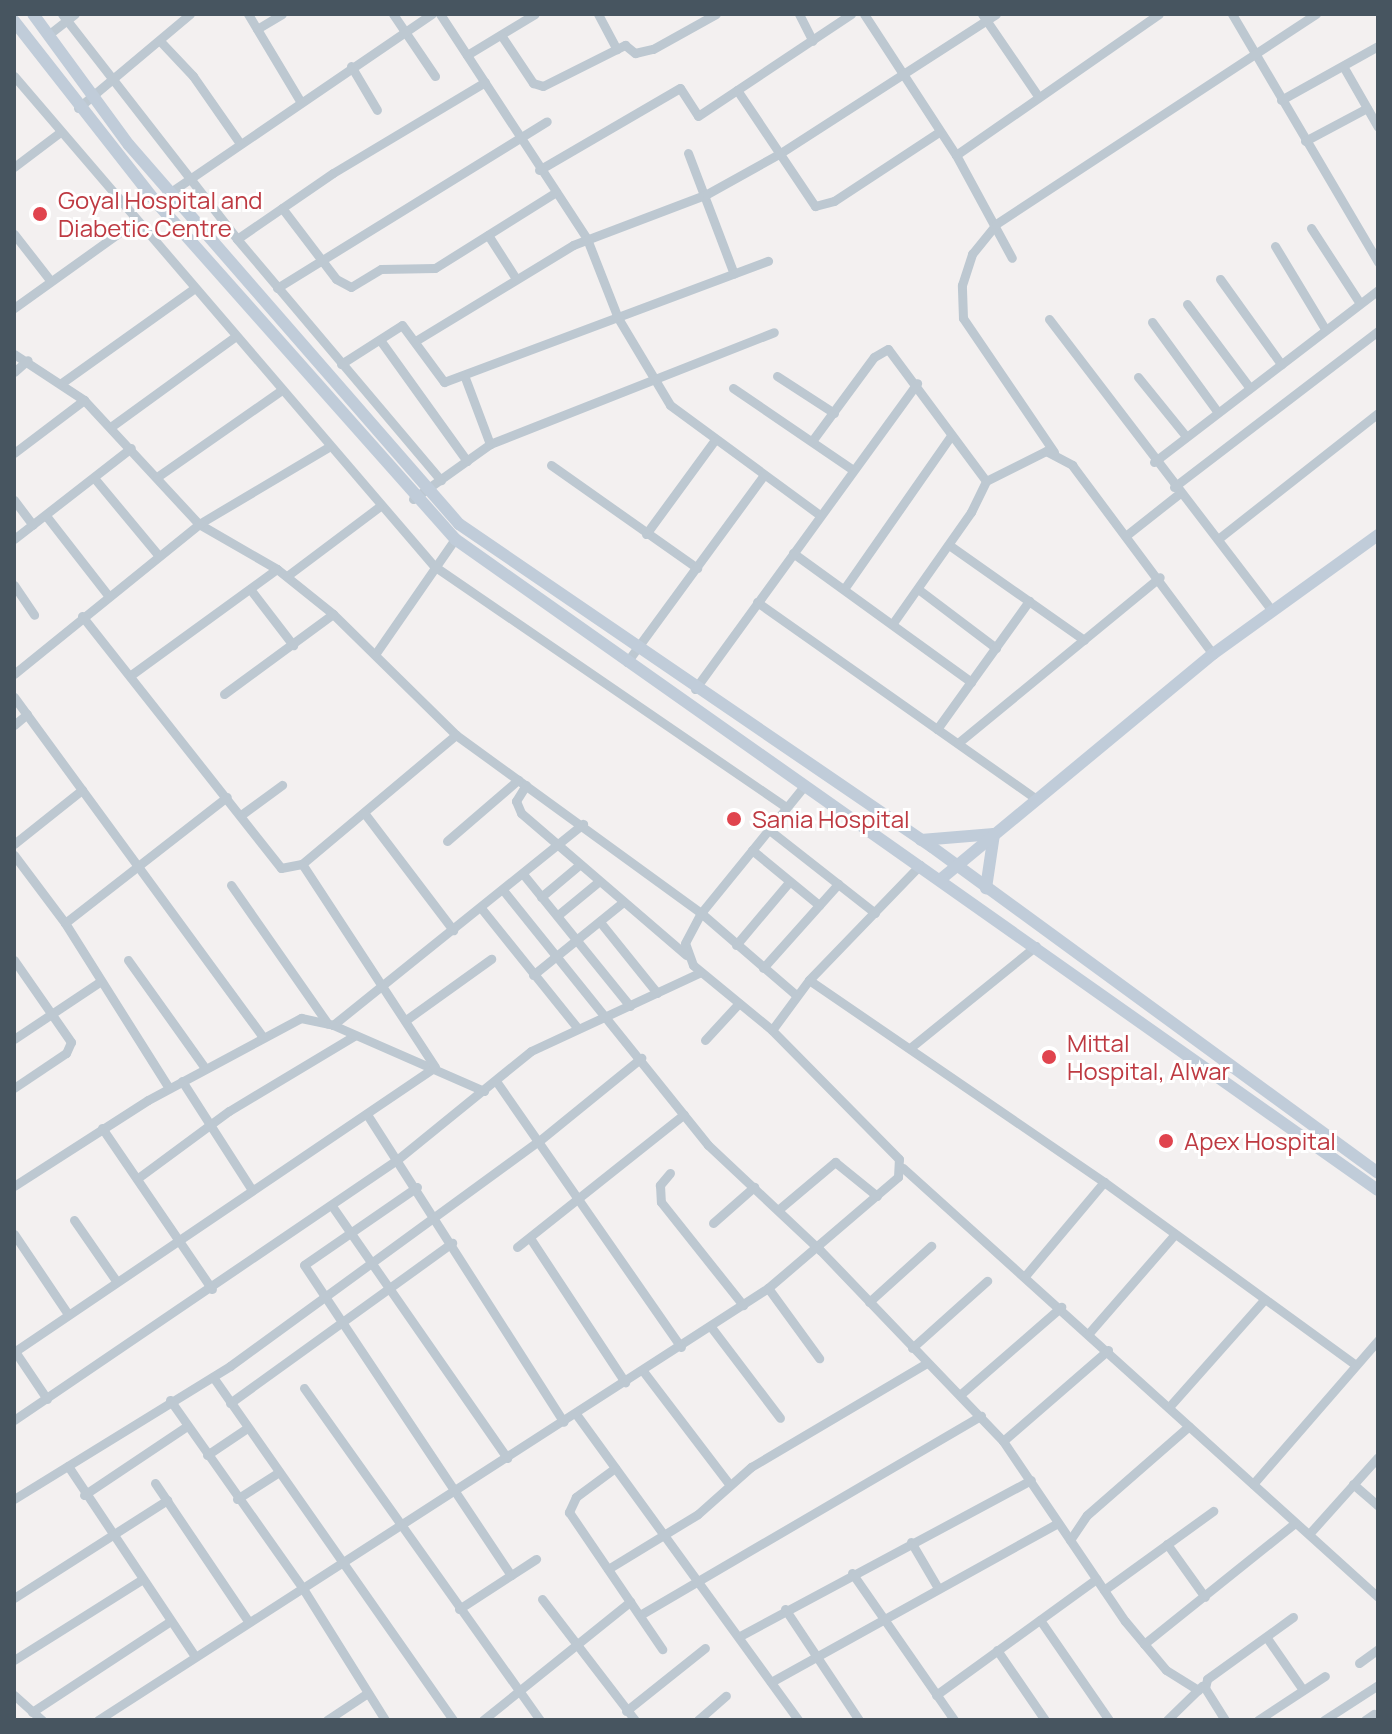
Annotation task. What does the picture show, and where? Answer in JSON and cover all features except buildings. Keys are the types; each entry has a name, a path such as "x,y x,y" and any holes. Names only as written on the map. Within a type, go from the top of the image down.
{"main road":[{"path":"33,14 91,97 169,193 428,490 474,536 921,840 1378,1173"},
{"path":"16,27 156,202 413,499 455,539 1378,1190"},
{"path":"941,879 1213,654 1378,535"},
{"path":"921,840 994,834"},
{"path":"986,888 994,834"}],"street":[{"path":"78,108 190,14"},
{"path":"248,14 300,101"},
{"path":"257,29 282,14"},
{"path":"393,14 435,76"},
{"path":"156,202 403,29 432,14"},
{"path":"440,14 516,136 587,239 618,318 670,405 714,441 820,515"},
{"path":"467,55 535,14"},
{"path":"598,14 617,49"},
{"path":"501,35 537,86 617,49 653,49 716,14"},
{"path":"799,14 813,41"},
{"path":"539,170 680,88 698,116 851,14"},
{"path":"864,14 956,155 1012,258"},
{"path":"417,340 515,277 587,239 707,194 779,154 906,76 984,17 996,14"},
{"path":"956,155 1159,14"},
{"path":"1232,14 1378,262"},
{"path":"1213,654 1128,534 1054,452 963,318 962,285 972,254 996,224 1316,14"},
{"path":"48,35 68,16 112,79 237,239 441,480"},
{"path":"984,17 1038,96"},
{"path":"160,41 193,76 239,142"},
{"path":"1281,100 1378,46"},
{"path":"351,66 377,110"},
{"path":"1343,66 1378,127"},
{"path":"14,76 279,392 434,566 786,807"},
{"path":"237,239 485,82"},
{"path":"737,90 809,201 823,206 939,132"},
{"path":"1305,141 1367,108"},
{"path":"277,288 516,136 547,121"},
{"path":"14,167 59,133"},
{"path":"688,153 707,194 734,274"},
{"path":"282,208 321,260 351,287 381,269 435,268 556,192"},
{"path":"14,308 134,222"},
{"path":"1311,228 1359,302"},
{"path":"14,234 50,280"},
{"path":"488,235 515,277"},
{"path":"1275,246 1325,329"},
{"path":"341,364 402,325 417,340 444,382 768,261"},
{"path":"1220,279 1281,364"},
{"path":"63,382 192,290"},
{"path":"1154,462 1185,435 1378,290"},
{"path":"1187,304 1249,387"},
{"path":"1049,319 1154,462 1272,611"},
{"path":"1152,322 1217,411"},
{"path":"1128,534 1177,490 1378,331"},
{"path":"413,499 490,444 651,377 774,332"},
{"path":"112,426 233,338"},
{"path":"380,340 467,461"},
{"path":"812,441 883,350 900,358 950,437 986,481"},
{"path":"14,354 63,382 84,400 112,426 199,524 277,569 333,614 456,735 583,824 701,913 796,995"},
{"path":"14,372 28,360"},
{"path":"464,375 490,444"},
{"path":"777,376 834,413"},
{"path":"1138,377 1185,435"},
{"path":"695,689 917,383"},
{"path":"733,388 853,470"},
{"path":"157,477 279,392"},
{"path":"14,453 84,400"},
{"path":"1218,539 1378,413"},
{"path":"844,589 950,437"},
{"path":"646,534 714,441"},
{"path":"14,539 47,517 131,448"},
{"path":"14,674 107,594 199,524 327,448"},
{"path":"893,623 949,545 986,481 1036,454 1054,452"},
{"path":"551,465 697,568"},
{"path":"627,662 635,647 764,475"},
{"path":"95,479 158,555"},
{"path":"14,500 33,525"},
{"path":"287,576 379,507"},
{"path":"47,517 107,594"},
{"path":"376,653 455,539"},
{"path":"949,545 1084,640"},
{"path":"793,553 971,682"},
{"path":"131,675 277,569"},
{"path":"958,743 1160,577"},
{"path":"14,585 34,615"},
{"path":"250,589 293,645"},
{"path":"918,589 996,648"},
{"path":"937,729 1029,601"},
{"path":"757,602 1036,799"},
{"path":"224,694 333,614"},
{"path":"82,616 227,797 276,865 302,864 456,735"},
{"path":"14,697 263,1037"},
{"path":"14,725 27,714"},
{"path":"447,841 522,783"},
{"path":"522,783 516,805 556,846 772,1030 903,1168 1061,1307 1378,1597"},
{"path":"241,815 282,785"},
{"path":"686,955 688,933 701,913 805,785"},
{"path":"14,844 82,790"},
{"path":"65,923 227,797"},
{"path":"365,814 453,930"},
{"path":"330,1024 481,908 583,824"},
{"path":"768,829 875,913"},
{"path":"752,850 819,905"},
{"path":"14,855 65,923 98,983 169,1088"},
{"path":"302,864 435,1067"},
{"path":"772,1030 809,980 920,865"},
{"path":"541,897 578,866"},
{"path":"523,874 630,1006"},
{"path":"558,915 598,882"},
{"path":"736,945 789,882"},
{"path":"763,968 838,884"},
{"path":"231,885 330,1024"},
{"path":"503,890 684,1114 820,1250 912,1348 961,1394 1003,1441 1144,1644 1201,1687 1225,1720"},
{"path":"533,975 623,902"},
{"path":"481,908 576,1026"},
{"path":"600,922 657,993"},
{"path":"910,1048 1036,946"},
{"path":"406,1020 491,959"},
{"path":"14,960 52,1014 70,1048 14,1088"},
{"path":"128,960 205,1068"},
{"path":"14,1420 332,1206 398,1159 496,1081 576,1026 630,1006 701,972"},
{"path":"809,980 1104,1182 1356,1365"},
{"path":"14,1039 98,983"},
{"path":"705,1040 739,1003"},
{"path":"14,1185 169,1088 301,1018 330,1024 435,1067 484,1091"},
{"path":"138,1178 211,1124 354,1036"},
{"path":"14,1499 170,1400 213,1377 539,1141 641,1058"},
{"path":"47,1399 14,1351 181,1241 252,1190 368,1116 435,1067"},
{"path":"182,1081 252,1190"},
{"path":"496,1081 581,1198 681,1347"},
{"path":"517,1247 684,1114"},
{"path":"368,1116 436,1216 564,1422"},
{"path":"102,1128 212,1289"},
{"path":"778,1210 835,1162 877,1196"},
{"path":"98,1720 194,1655 564,1422 768,1288 820,1250 903,1168"},
{"path":"670,1173 658,1191 661,1202 743,1305"},
{"path":"1025,1276 1104,1182"},
{"path":"417,1187 304,1265 341,1325 511,1575"},
{"path":"713,1223 754,1187"},
{"path":"332,1206 393,1286 507,1458"},
{"path":"74,1220 117,1282"},
{"path":"14,1234 68,1314"},
{"path":"1089,1333 1175,1234"},
{"path":"530,1238 625,1382"},
{"path":"230,1403 452,1243"},
{"path":"869,1302 931,1246"},
{"path":"912,1348 987,1281"},
{"path":"768,1288 819,1358"},
{"path":"1169,1407 1265,1299"},
{"path":"961,1394 1061,1307"},
{"path":"711,1327 780,1418"},
{"path":"1253,1484 1378,1340"},
{"path":"1003,1441 1108,1350"},
{"path":"608,1569 730,1485 927,1363"},
{"path":"643,1371 730,1485"},
{"path":"213,1377 453,1720"},
{"path":"304,1388 540,1720"},
{"path":"170,1400 302,1587 385,1720"},
{"path":"576,1414 699,1577 798,1720"},
{"path":"640,1615 699,1577 766,1545 981,1416"},
{"path":"84,1495 187,1426"},
{"path":"1070,1540 1087,1515 1189,1426"},
{"path":"207,1455 247,1428"},
{"path":"1309,1534 1378,1457"},
{"path":"68,1466 111,1537 194,1655"},
{"path":"615,1468 576,1497 569,1512 662,1649"},
{"path":"237,1499 279,1472"},
{"path":"740,1636 852,1573 1031,1480"},
{"path":"155,1483 248,1621"},
{"path":"1353,1484 1378,1506"},
{"path":"14,1598 167,1500"},
{"path":"1104,1590 1213,1511"},
{"path":"771,1682 1058,1523"},
{"path":"1144,1644 1295,1523"},
{"path":"911,1542 938,1588"},
{"path":"1167,1544 1205,1597"},
{"path":"459,1609 536,1559"},
{"path":"852,1573 881,1621 954,1720"},
{"path":"936,1695 1096,1579"},
{"path":"14,1660 141,1580"},
{"path":"542,1599 575,1646 635,1720"},
{"path":"483,1720 630,1602"},
{"path":"785,1609 859,1720"},
{"path":"1167,1720 1201,1687 1293,1617"},
{"path":"1040,1620 1109,1720"},
{"path":"32,1712 169,1622"},
{"path":"1267,1638 1303,1690"},
{"path":"626,1711 705,1648"},
{"path":"1359,1663 1378,1649"},
{"path":"997,1650 1045,1720"},
{"path":"1258,1720 1325,1676"},
{"path":"1324,1720 1378,1685"},
{"path":"327,1720 366,1694"},
{"path":"14,1695 42,1720"},
{"path":"698,1720 726,1696"}],"place":[{"name":"Goyal Hospital and Diabetic Centre","path":"40,214"},
{"name":"Sania Hospital","path":"734,819"},
{"name":"Mittal Hospital, Alwar","path":"1049,1057"},
{"name":"Apex Hospital","path":"1166,1141"}]}
